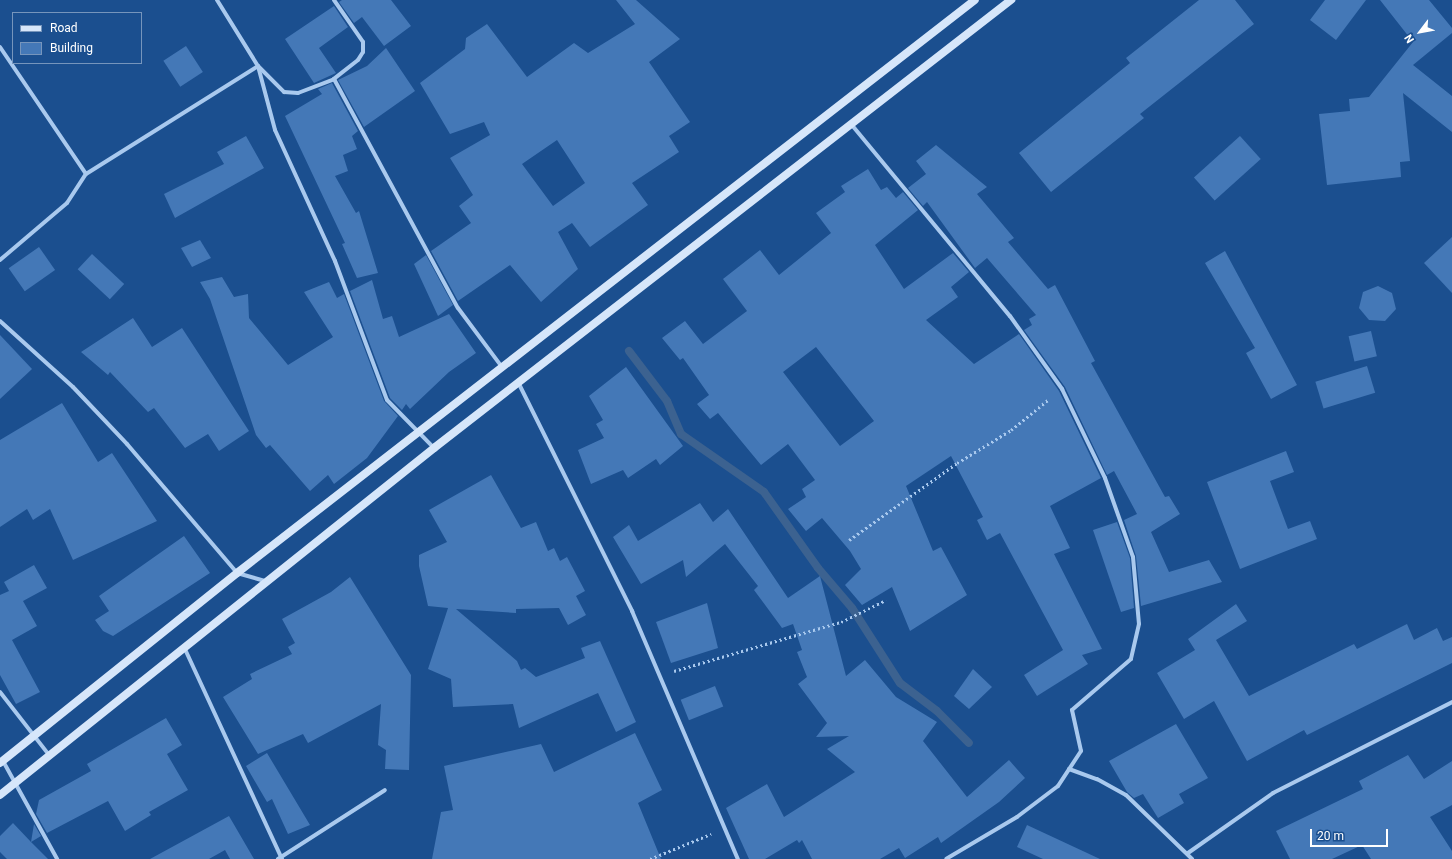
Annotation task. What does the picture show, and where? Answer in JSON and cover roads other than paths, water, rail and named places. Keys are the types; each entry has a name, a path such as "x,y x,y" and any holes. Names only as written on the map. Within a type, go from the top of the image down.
{"street":[{"path":"218,0 258,66 284,92 298,93 334,79 358,60 363,52 363,42 334,0"},
{"path":"56,859 17,782 1,762 237,573 975,0"},
{"path":"0,795 184,645 434,448 519,384 850,122 1011,0"},
{"path":"0,47 86,174"},
{"path":"0,260 67,203 86,174 258,66"},
{"path":"258,66 275,130 335,261 375,374 387,400 434,448"},
{"path":"334,79 458,308 502,367"},
{"path":"850,122 1010,316 1062,389 1105,478 1133,557 1139,624 1131,659 1072,710 1081,751 1058,786 1023,813 946,859"},
{"path":"0,320 73,387 127,444 237,573 265,581"},
{"path":"519,384 632,612 658,676 738,859"},
{"path":"184,645 280,858 385,790"},
{"path":"0,692 49,755"},
{"path":"1188,853 1273,793 1452,702"},
{"path":"1069,769 1097,779 1126,795 1188,853 1192,859"}],"waterway":[{"path":"629,351 667,401 681,434 764,492 818,568 852,608 900,683 937,711 969,743"}]}
